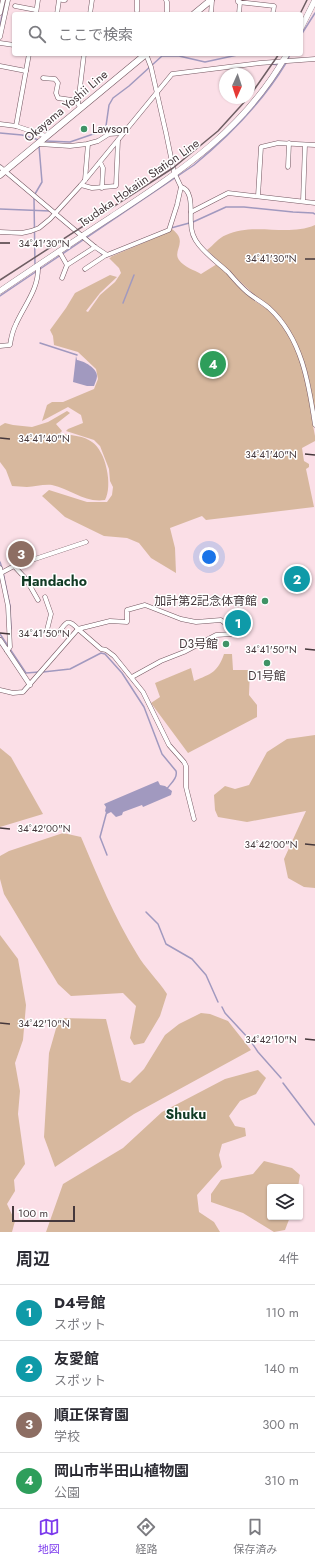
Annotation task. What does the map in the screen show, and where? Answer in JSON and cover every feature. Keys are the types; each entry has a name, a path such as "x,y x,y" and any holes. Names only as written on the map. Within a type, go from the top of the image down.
{"main road":[{"path":"197,12 212,0"},
{"path":"303,24 315,0"},
{"name":"Okayama Yoshii Line","path":"2,171 41,141 144,56"},
{"name":"Tsudaka Hokaiin Station Line","path":"0,291 176,177 236,122 259,95 283,63 286,56"}],"street":[{"path":"0,38 4,6 3,0"},
{"path":"0,13 8,0"},
{"path":"15,6 36,12 38,0"},
{"path":"57,12 60,0 66,0"},
{"path":"90,12 92,0"},
{"path":"137,0 137,11"},
{"path":"166,0 167,12"},
{"path":"211,12 212,0"},
{"path":"239,12 239,1 274,6 273,12"},
{"path":"0,43 12,45"},
{"path":"16,126 29,56"},
{"path":"81,108 78,104 78,99 84,56"},
{"path":"147,56 176,177 181,187 188,192 193,235 199,246 247,292 268,307 286,328 297,350 309,382 315,425"},
{"path":"0,232 22,233 34,230 55,213 81,185 172,74 260,63 283,63 315,59"},
{"path":"0,66 26,71"},
{"path":"43,78 55,79 58,83 56,94 58,98 72,100 78,99"},
{"path":"0,124 16,126 41,141 70,146 98,141 109,134 123,133"},
{"path":"81,185 92,188 116,186 118,140"},
{"path":"258,196 261,147 278,143 315,145"},
{"path":"288,167 289,143"},
{"path":"85,180 88,144"},
{"path":"303,201 305,145"},
{"path":"100,162 103,168 102,188"},
{"path":"2,171 106,255"},
{"path":"85,269 106,255 132,246 169,230 181,187"},
{"path":"191,212 228,193 315,203"},
{"path":"62,278 66,265 95,247"},
{"path":"60,253 66,265"},
{"path":"0,346 10,345 16,323 25,310 36,285 37,268"},
{"path":"8,649 8,606 1,571 86,542"},
{"path":"14,566 26,580 38,600"},
{"path":"45,597 51,614 47,627 48,632 56,635 67,623 73,623 101,649 106,650 114,656 132,677 147,699 169,745 186,766 186,787 194,819"},
{"path":"0,690 17,693 23,692 78,629 110,621 127,622 127,610 145,605 181,619 202,622 221,620 226,624 232,634 216,635 184,652 161,661 132,677"},
{"path":"0,640 8,649 30,685"}],"shaded area":[{"path":"315,225 315,415 306,368 297,344 286,325 207,250 223,236 237,231 260,229 293,230"},
{"path":"172,229 179,238 180,242 177,256 181,262 201,274 217,264 252,299 272,313 285,329 293,344 304,373 315,436 315,441 302,448 304,461 309,464 309,467 306,469 314,507 206,520 202,516 170,528 175,548 176,573 151,558 139,543 127,538 104,536 65,517 42,496 49,490 87,502 107,502 112,495 113,487 110,481 109,469 100,446 94,440 66,431 83,423 81,415 68,407 42,421 47,405 52,402 63,402 94,389 98,379 96,369 78,352 54,345 53,336 50,330 75,293 110,275 117,277 100,293 86,311 88,312 100,295 115,282 121,273 119,268 109,258 111,258 110,257 169,232"},
{"path":"76,356 77,360 86,363 95,370 97,376 94,386 87,386 73,382"},
{"path":"67,411 70,413 56,424 62,431 60,433 85,438 92,442 101,453 107,469 108,478 105,500 84,498 52,485 27,487 12,486 6,470 0,462 0,426 5,423 32,427 48,422"},
{"path":"224,654 232,654 233,670 250,670 249,695 257,705 257,717 188,753 151,703 160,697 155,683 191,668 194,681 200,679 216,669"},
{"path":"315,735 315,888 304,887 288,878 284,859 306,811 247,822 218,817 215,810 214,795 225,786 235,789 249,785 267,752 287,739"},
{"path":"0,748 11,757 43,814 0,827"},
{"path":"158,781 160,785 165,786 172,791 171,795 143,807 142,805 123,812 122,815 116,817 111,812 107,814 105,811 106,807 104,804"},
{"path":"63,833 81,837 121,926 140,959 167,994 160,1016 144,1043 134,1045 130,1038 136,1006 123,993 71,996 58,984 4,894 0,879 0,856 9,851"},
{"path":"0,935 18,959 26,1005 23,1040 15,1063 20,1091 18,1114 25,1164 14,1180 15,1191 7,1204 15,1221 12,1232 0,1232"},
{"path":"201,1013 210,1014 228,1021 251,1050 134,1114 55,1167 44,1137 49,1053 59,1018 106,1019 121,1080 130,1083 144,1069 165,1035 179,1024"},
{"path":"258,1070 266,1078 256,1094 240,1101 229,1116 235,1126 245,1128 246,1136 222,1144 219,1155 222,1167 197,1195 199,1212 214,1222 220,1232 46,1232 63,1184 123,1148 162,1112 225,1079"},
{"path":"264,1161 292,1168 300,1175 298,1184 267,1184 267,1220 289,1220 285,1230 274,1232 243,1213 211,1202 211,1194 221,1180 253,1174"}],"waterway":[{"path":"0,26 5,0"},
{"path":"303,32 315,13"},
{"path":"45,141 70,142 102,131 106,126 109,105 113,98 129,86 162,56"},
{"path":"162,56 179,56"},
{"path":"179,56 205,62 233,56"},
{"path":"40,269 194,165 232,131 256,105 277,78 286,63"},
{"path":"271,64 279,65"},
{"path":"0,133 22,135 39,140"},
{"path":"35,194 42,182 39,146"},
{"path":"34,198 35,266"},
{"path":"171,228 193,222 226,207 244,207 315,214"},
{"path":"0,209 50,211"},
{"path":"97,250 103,255"},
{"path":"0,296 37,271"},
{"path":"123,303 134,275"},
{"path":"40,343 77,355"},
{"path":"0,562 2,568"},
{"path":"3,572 10,606 11,629"},
{"path":"0,634 26,673 39,672"},
{"path":"43,672 70,669 101,653 105,654 122,673 144,707 162,754 176,771 175,779 166,790"},
{"path":"107,811 100,837 107,855"},
{"path":"146,912 158,924 166,944 192,959 206,975 218,1002"},
{"path":"222,1007 225,1013 250,1040 258,1052 281,1078"},
{"path":"283,1083 315,1125"}],"railway":[{"path":"301,12 307,0"},
{"path":"255,88 278,56"},
{"path":"0,280 173,168 218,131 243,104"}],"place":[{"name":"Lawson","path":"84,129"},
{"name":"岡山市半田山植物園","path":"213,364"},
{"name":"順正保育園","path":"21,554"},
{"name":"友愛館","path":"297,579"},
{"name":"加計第2記念体育館","path":"265,601"},
{"name":"D4号館","path":"238,623"},
{"name":"D3号館","path":"226,644"},
{"name":"D1号館","path":"267,663"}],"district":[{"name":"Handacho","path":"54,581"},
{"name":"Shuku","path":"186,1114"}]}
